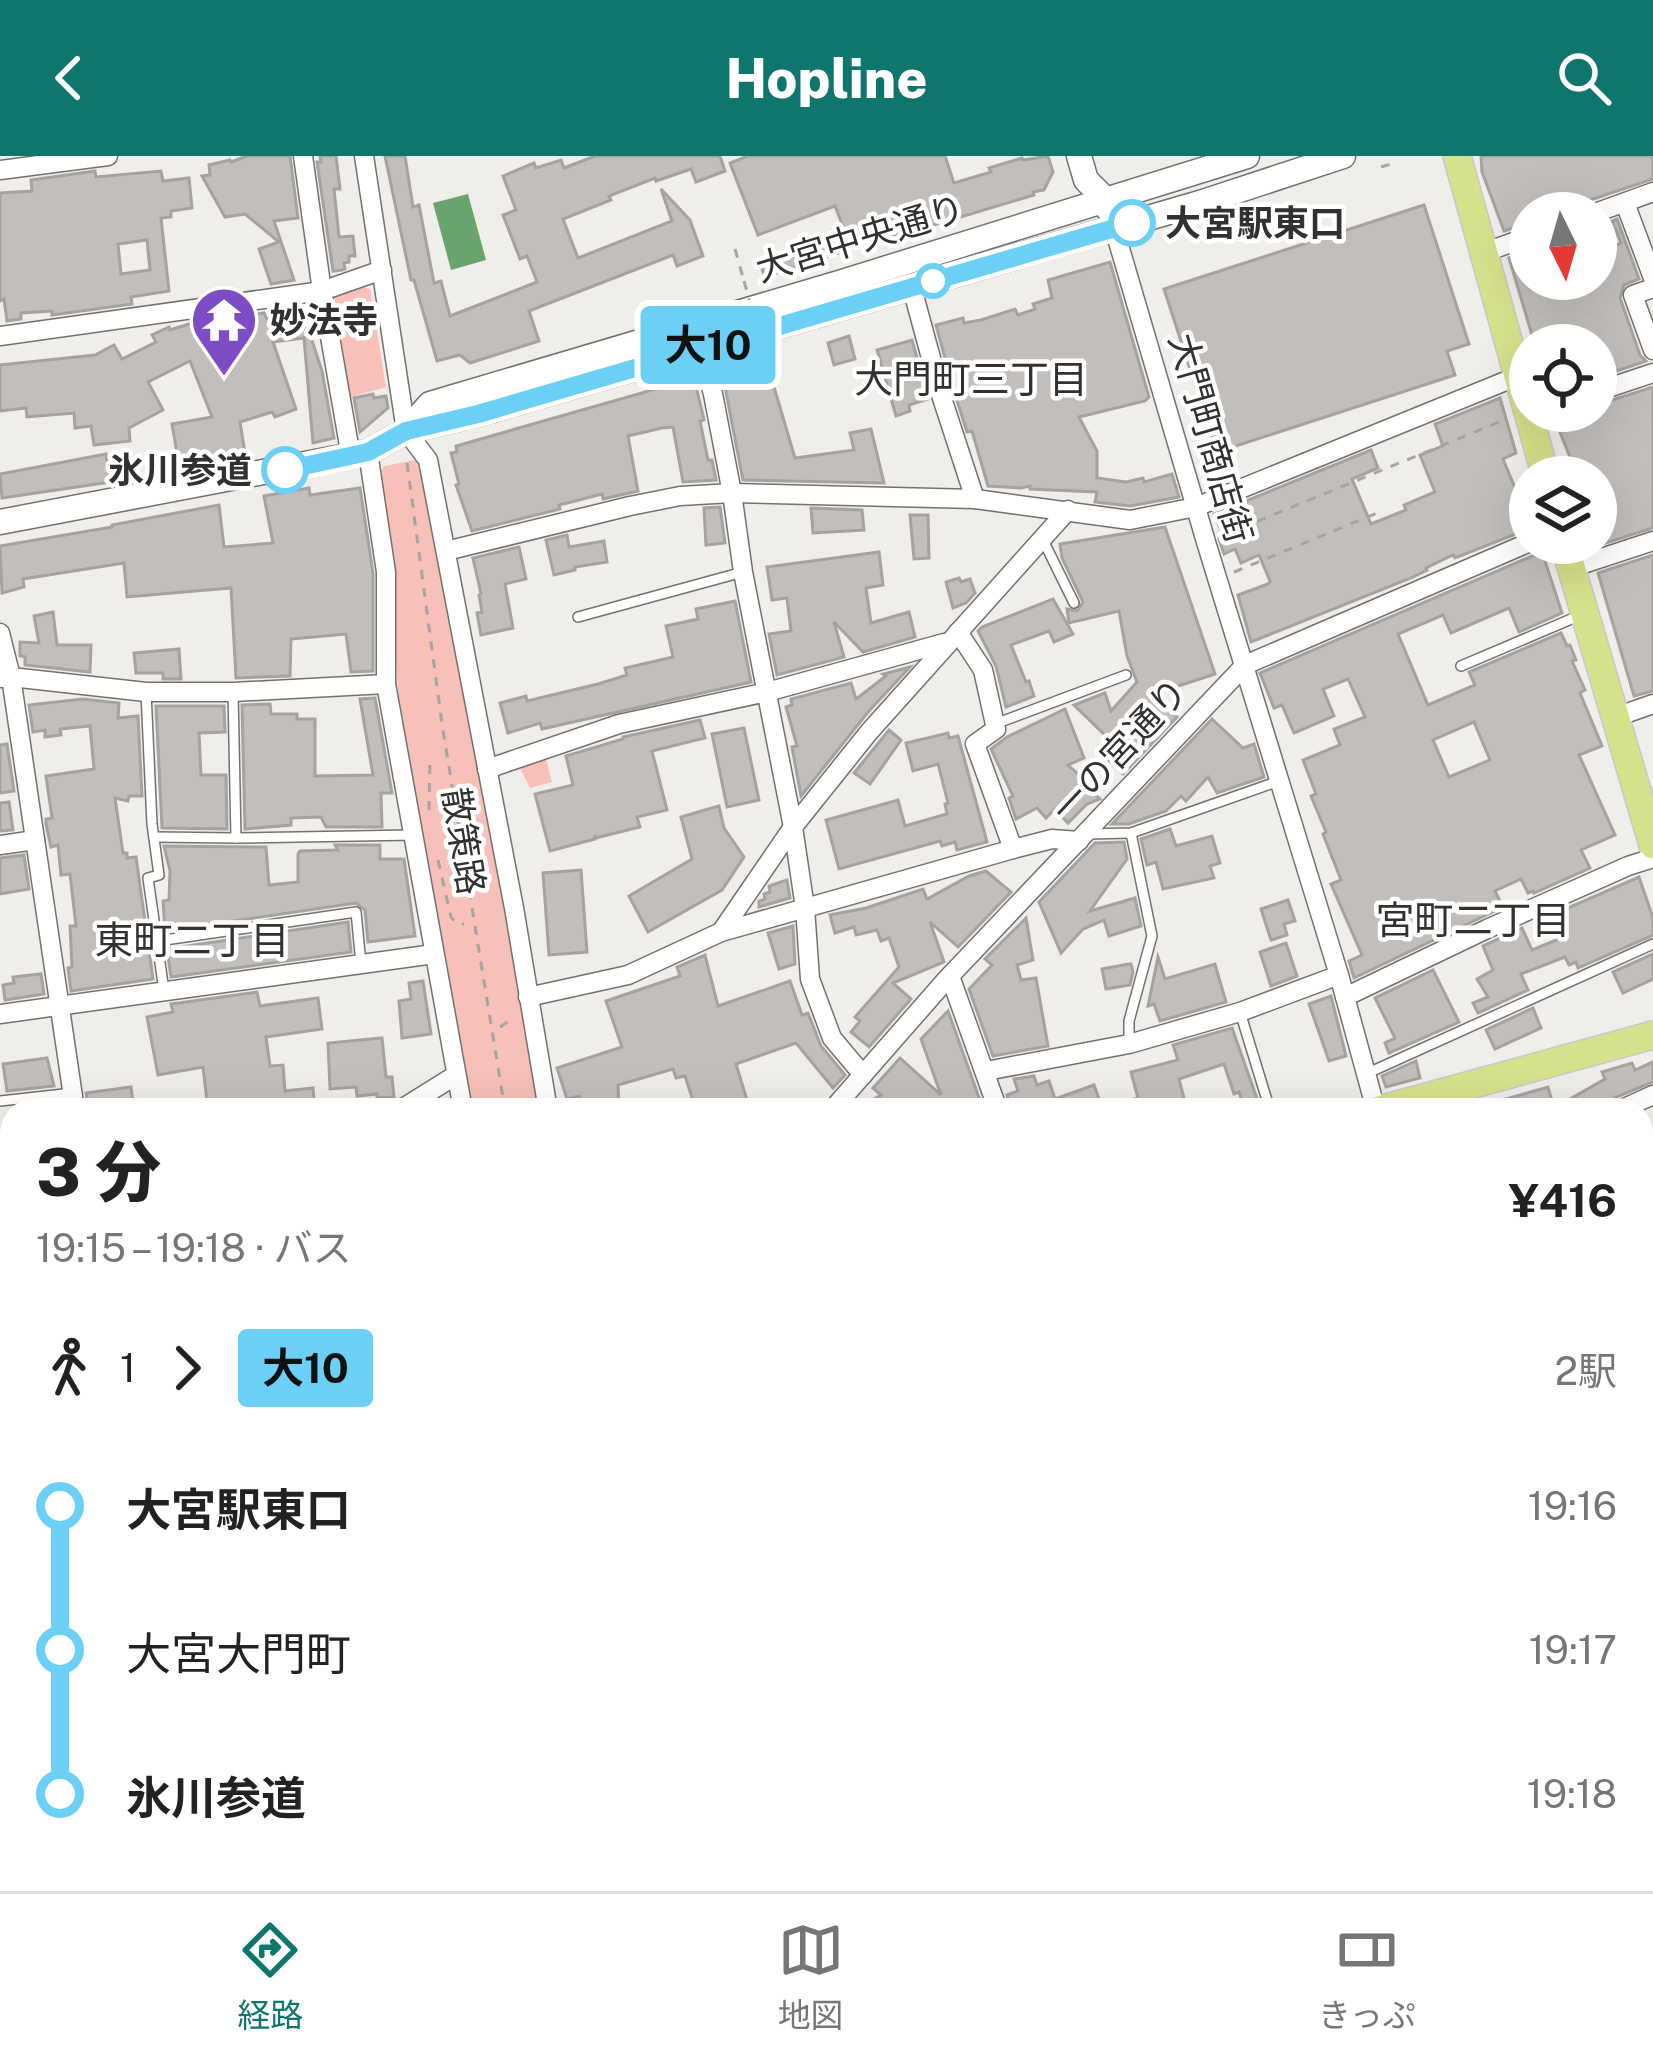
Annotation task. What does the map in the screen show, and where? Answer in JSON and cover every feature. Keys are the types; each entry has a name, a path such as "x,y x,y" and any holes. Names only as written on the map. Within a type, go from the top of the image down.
{"main road":[{"path":"1079,156 1086,180 1106,200 1114,228"},
{"name":"大宮中央通り","path":"406,431 430,404 839,284 1247,156"},
{"name":"大宮中央通り","path":"406,431 912,288 1343,156"},
{"path":"1456,156 1509,344"},
{"path":"0,522 360,455 406,431"},
{"path":"1571,564 1653,845"},
{"path":"1423,1098 1653,1036"}],"street":[{"path":"0,170 108,156"},
{"path":"303,156 322,291 386,572 386,683 461,1098"},
{"path":"364,156 406,431 428,460 546,1098"},
{"path":"1617,206 1653,192"},
{"path":"1625,203 1653,278"},
{"name":"大門町商店街","path":"1114,228 1374,1098"},
{"path":"1483,253 1509,244"},
{"path":"0,336 322,291 382,270"},
{"path":"912,288 940,395 975,500"},
{"path":"1653,288 1633,296 1653,350"},
{"path":"700,347 732,493 793,827 810,979 832,1038 863,1075"},
{"path":"1617,385 1653,373"},
{"path":"446,551 630,506 732,493 975,500 1130,520 1196,507 1509,380"},
{"path":"721,932 793,827 869,732 1068,510"},
{"path":"1617,547 1653,541"},
{"name":"一の宮通り","path":"843,1098 950,976 1245,665 1509,551"},
{"path":"0,633 73,1098"},
{"path":"487,769 619,724 766,692 953,637"},
{"path":"953,637 983,670 996,729 975,744 1013,849"},
{"path":"5,678 146,692 386,683"},
{"path":"1616,717 1653,704"},
{"path":"528,997 628,975 721,932 1013,849 1052,839 1083,838"},
{"path":"0,845 35,840"},
{"path":"1346,997 1527,911 1653,858"},
{"path":"0,1014 434,954"},
{"path":"986,1071 1129,1044 1240,1012 1339,975"},
{"path":"950,976 994,1098"},
{"path":"420,1098 457,1075"}],"lane":[{"path":"1042,538 1074,603"},
{"path":"578,617 743,572"},
{"path":"1461,665 1585,614"},
{"path":"995,724 1126,675"},
{"path":"146,692 159,875 148,878 164,991"},
{"path":"232,692 236,838"},
{"path":"1083,838 1131,833 1279,781"},
{"path":"1129,1044 1129,1021 1152,937 1131,833"},
{"path":"154,837 415,835"},
{"path":"158,941 356,912 361,964"},
{"path":"1366,1074 1653,944"},
{"path":"1240,1012 1266,1098"}],"path":[{"path":"1381,167 1390,164"},
{"path":"735,249 763,349"},
{"path":"1206,542 1509,421"},
{"path":"406,431 406,461 442,724 503,1098"},
{"path":"1218,578 1382,511"},
{"name":"散策路","path":"429,812 430,758"},
{"name":"散策路","path":"434,852 452,916 464,924"}],"shaded area":[{"path":"468,194 486,260 451,270 433,203"},
{"path":"370,289 386,387 347,398 330,292"},
{"path":"415,460 424,466 542,1098 468,1098 400,712 380,471"},
{"path":"546,758 552,782 530,788 519,766"}],"building":[{"path":"247,156 290,156 298,218 274,221 294,280 271,284 259,249 279,242 245,214 225,217 202,176 210,175 209,165"},
{"path":"320,156 336,156 339,237 353,236 355,256 349,256 342,270 333,271 317,162"},
{"path":"385,156 405,156 434,283 441,281 450,316 537,282 527,256 520,259 503,215 516,210 503,176 534,163 536,168 561,160 564,168 595,156 720,156 725,171 696,182 691,169 655,178 563,219 578,258 672,221 661,189 690,220 703,256 677,266 673,255 529,311 539,341 470,363 460,355 437,361 411,280"},
{"path":"748,156 945,156 954,183 1022,158 1048,156 1053,172 1044,190 1034,195 874,243 873,238 765,277 760,264 846,234 835,206 758,235 730,163"},
{"path":"1481,156 1653,156 1653,179 1614,192 1509,192 1509,229 1504,231 1482,172"},
{"path":"95,171 96,177 161,171 163,181 189,178 192,208 161,218 169,291 131,297 132,304 52,315 52,311 21,313 21,319 7,321 4,299 0,301 0,193 32,191 31,180","holes":["147,240 150,270 121,274 118,244"]},
{"path":"1424,205 1469,344 1447,351 1455,375 1217,452 1164,289"},
{"path":"1617,219 1639,279 1624,285 1620,298 1646,361 1617,371 1617,324 1529,324 1522,300 1617,300 1617,245 1621,243"},
{"path":"1110,262 1149,397 1079,417 1097,451 1097,478 1126,482 1143,478 1144,482 1172,474 1179,497 1130,506 1095,502 1097,492 988,486 936,325 1035,309 1033,304 1052,298 1048,280"},
{"path":"264,313 268,321 303,317 322,371 334,438 313,443 304,338 273,342 296,409 240,422 245,453 179,465 172,424 212,417 190,361 148,382 163,410 129,428 130,441 94,445 91,426 75,428 74,413 27,417 26,408 0,411 0,365 95,355 114,345 122,359 156,342 152,335 192,323 211,361 239,352 226,319"},
{"path":"849,336 855,359 834,365 828,343"},
{"path":"912,340 928,399 909,405 910,411 896,416 877,350"},
{"path":"771,377 795,458 854,450 850,433 871,429 884,483 743,480 725,387"},
{"path":"694,378 708,460 712,460 716,480 683,482 673,427 662,428 628,436 638,491 603,499 602,494 472,531 456,485 451,453 457,452 456,446"},
{"path":"1653,387 1653,528 1617,539 1617,456 1570,456 1560,432 1617,432 1617,398"},
{"path":"373,394 374,398 386,396 388,408 360,432 354,398"},
{"path":"1500,398 1516,453 1503,459 1509,473 1509,537 1453,555 1411,578 1251,642 1238,595 1270,581 1259,555 1241,563 1235,549 1224,554 1219,539 1224,537 1214,514 1371,450 1378,468 1352,479 1371,524 1406,510 1404,505 1435,492 1420,455 1443,446 1435,424"},
{"path":"106,454 111,482 2,498 0,474"},
{"path":"309,488 310,495 360,488 373,573 373,671 351,672 346,634 291,639 290,676 236,678 231,588 127,597 124,563 23,579 24,587 2,593 0,546 219,505 224,547 273,543 264,496"},
{"path":"720,507 725,543 706,545 704,508"},
{"path":"811,508 862,510 864,530 813,533"},
{"path":"910,515 928,515 929,558 914,559"},
{"path":"1165,527 1215,674 1154,694 1177,717 1123,774 1103,755 1114,744 1074,705 1105,693 1111,711 1137,682 1119,611 1069,623 1067,609 1077,611 1083,602 1060,544"},
{"path":"567,535 569,547 604,541 607,562 554,575 546,540"},
{"path":"519,547 526,579 505,584 513,628 481,635 477,613 482,612 481,594 473,558"},
{"path":"879,552 883,585 866,588 871,623 909,612 915,637 863,652 834,622 844,657 777,675 769,634 791,631 787,598 772,600 767,567"},
{"path":"1653,555 1653,691 1634,696 1598,573"},
{"path":"1514,564 1546,564 1562,613 1519,632 1509,608 1451,633 1443,615 1398,634 1428,705 1475,685 1469,672 1561,633 1576,660 1572,661 1585,690 1580,693 1602,746 1579,755 1615,835 1581,850 1590,868 1534,893 1528,893 1521,879 1495,891 1503,907 1354,978 1349,961 1362,955 1331,884 1341,880 1303,760 1340,745 1334,729 1365,717 1348,679 1323,689 1334,716 1294,733 1282,705 1274,708 1260,673","holes":["1474,722 1490,760 1449,777 1433,740"]},
{"path":"959,578 961,582 970,579 975,593 953,608 946,582"},
{"path":"1053,599 1073,634 1054,642 1049,631 1011,645 1034,696 1006,707 996,666 978,631"},
{"path":"735,601 751,682 508,733 500,703 598,684 627,675 625,668 673,657 666,626 698,619 696,609"},
{"path":"53,612 57,645 91,645 90,672 25,665 20,642 39,643 34,616"},
{"path":"179,649 181,679 136,673 134,653"},
{"path":"910,667 801,796 792,747 797,746 786,707 792,705 791,699 851,683 856,699 886,676 883,674"},
{"path":"375,698 392,793 381,793 382,827 326,827 321,817 291,818 291,825 245,829 242,705 270,704 271,714 315,719 315,776 373,775 360,699"},
{"path":"83,699 119,703 118,718 138,716 142,796 129,796 128,801 115,798 123,853 127,858 136,857 153,979 71,991 70,926 76,926 70,874 61,875 58,845 51,847 46,776 94,769 90,726 60,729 61,735 45,737 45,730 33,732 29,705"},
{"path":"156,706 224,706 225,732 199,733 201,775 226,775 227,829 162,828"},
{"path":"1065,709 1084,758 1068,765 1100,799 1087,804 1068,823 1055,809 1046,818 1037,808 1016,819 1009,798 1013,796 991,749"},
{"path":"1212,719 1243,748 1254,744 1264,777 1217,793 1208,777 1186,801 1181,796 1166,811 1129,824 1112,824"},
{"path":"700,720 705,738 652,751 667,810 637,817 640,827 595,835 595,839 550,851 535,794 573,785 566,756"},
{"path":"744,728 759,800 727,807 712,734"},
{"path":"889,730 901,740 870,784 854,773"},
{"path":"948,733 949,738 958,736 987,842 957,850 955,842 942,846 940,841 839,869 826,820 898,800 905,826 947,814 938,764 913,771 906,743"},
{"path":"7,744 14,791 0,793 0,745"},
{"path":"9,802 13,830 0,831 0,803"},
{"path":"719,806 724,828 744,857 722,890 648,932 629,896 692,859 681,817"},
{"path":"1170,829 1176,846 1212,836 1220,863 1210,866 1214,878 1163,889 1156,862 1147,865 1141,839"},
{"path":"1124,842 1127,859 1090,911 1135,898 1141,926 1109,936 1104,920 1083,929 1061,953 1039,902 1095,843"},
{"path":"335,845 380,845 380,859 404,859 415,936 368,942 365,910 356,903 165,931 163,901 169,900 170,871 164,846 266,847 269,885 298,882 300,851 338,850"},
{"path":"24,855 29,889 0,894 0,858"},
{"path":"581,870 587,952 549,955 543,873"},
{"path":"986,871 1011,892 958,947 930,922 944,962 893,983 911,999 869,1047 851,1032 860,1021 855,1017 899,967 889,938 881,941 877,930 856,935 854,927 835,933 830,915 923,889 927,899"},
{"path":"1639,877 1653,918 1653,935 1578,968 1565,957 1521,974 1528,990 1478,1013 1473,1003 1488,997 1477,979 1493,970 1483,946 1522,928 1532,950 1564,937 1554,914"},
{"path":"787,880 790,898 759,907 769,886"},
{"path":"1288,900 1295,921 1284,924 1287,935 1271,940 1261,909"},
{"path":"1026,918 1033,960 1017,965 1021,980 1036,978 1048,1046 993,1056 969,989 992,965 985,959"},
{"path":"348,922 351,952 171,977 167,949"},
{"path":"793,926 795,964 779,969 768,933"},
{"path":"1286,943 1297,976 1271,986 1260,952"},
{"path":"1653,954 1653,979 1623,993 1613,972"},
{"path":"705,955 718,1006 790,981 802,1015 808,1013 821,1046 845,1075 833,1088 796,1043 736,1064 746,1098 692,1098 685,1076 676,1078 673,1069 618,1085 619,1098 567,1098 557,1068 622,1047 606,1001 680,976 677,967"},
{"path":"1158,957 1165,979 1215,964 1226,1002 1160,1021 1154,1004 1148,1006"},
{"path":"1131,964 1130,985 1106,989 1102,969"},
{"path":"1433,970 1459,1022 1389,1053 1385,1043 1395,1038 1375,998"},
{"path":"41,974 44,994 5,1000 3,985 14,983 13,977"},
{"path":"423,981 431,1034 402,1038 399,1001 411,999 409,983"},
{"path":"257,992 260,1006 318,998 322,1029 266,1037 270,1066 283,1065 285,1091 313,1088 314,1098 207,1098 203,1067 158,1075 147,1017 173,1012 171,1004"},
{"path":"1331,996 1346,1056 1329,1061 1309,1004"},
{"path":"1533,1008 1541,1028 1495,1049 1486,1030"},
{"path":"948,1011 979,1098 876,1098 881,1095 873,1088 900,1058 941,1095 921,1039"},
{"path":"1232,1028 1257,1098 1234,1094 1224,1064 1179,1079 1184,1098 1138,1098 1131,1072 1178,1060 1173,1045"},
{"path":"382,1038 386,1077 392,1077 394,1097 357,1096 356,1087 330,1089 328,1043"},
{"path":"47,1058 54,1086 7,1091 3,1064"},
{"path":"1416,1061 1420,1078 1386,1087 1382,1076"},
{"path":"1653,1062 1653,1082 1614,1098 1572,1098 1605,1079 1602,1072 1632,1063 1635,1070"},
{"path":"1034,1076 1037,1085 1049,1081 1055,1098 1008,1098 1018,1091 1014,1079"},
{"path":"1094,1085 1099,1098 1058,1098"},
{"path":"131,1087 132,1098 87,1098 86,1093"},
{"path":"1548,1087 1551,1098 1510,1098"}],"bus line":[{"name":"大10","path":"285,470 351,457 406,431 1132,223"}],"place":[{"name":"大宮駅東口","path":"1132,223"},
{"name":"妙法寺","path":"224,379"},
{"name":"氷川参道","path":"285,470"}],"district":[{"name":"大門町三丁目","path":"971,379"},
{"name":"宮町二丁目","path":"1473,920"},
{"name":"東町二丁目","path":"192,940"}]}
